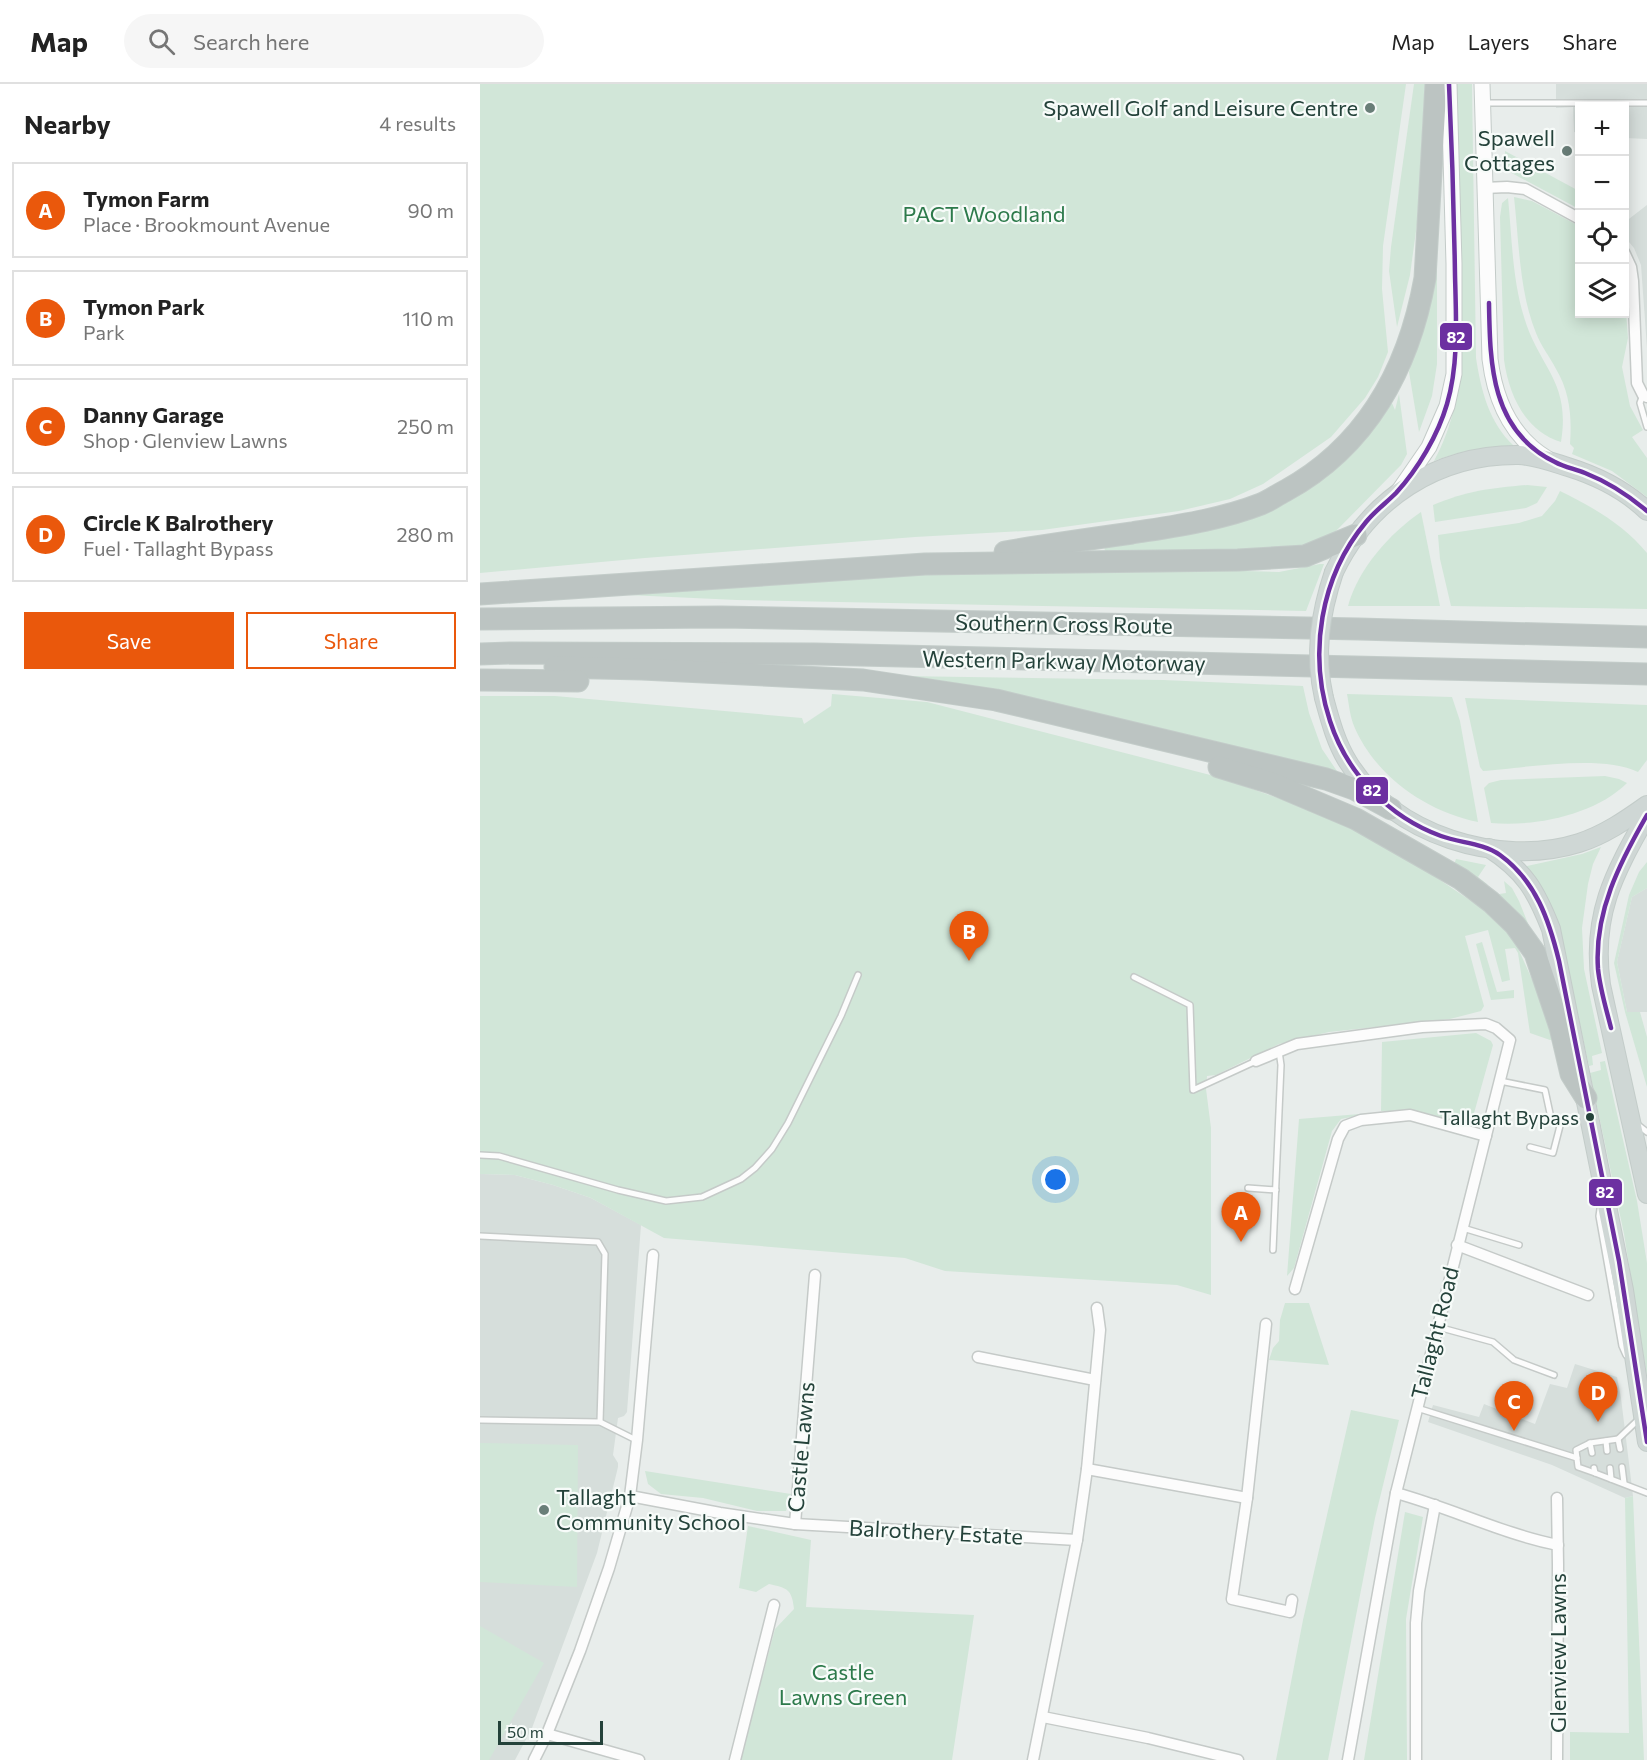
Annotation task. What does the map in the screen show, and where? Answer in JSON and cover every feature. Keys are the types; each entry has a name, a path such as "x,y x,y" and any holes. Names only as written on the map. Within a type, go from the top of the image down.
{"highway":[{"path":"925,564 1191,524 1261,504 1297,484 1326,464 1351,440 1387,393 1410,340 1419,309 1425,278 1436,84"},
{"path":"480,594 925,564 1238,560 1305,556 1356,535"},
{"name":"Southern Cross Route","path":"480,619 721,617 1647,637"},
{"name":"Western Parkway Motorway","path":"480,654 816,654 1647,674"},
{"path":"480,663 863,680 996,700 1326,779 1354,789 1391,809"},
{"path":"480,680 732,684 861,689 920,688"},
{"path":"1108,727 1171,752 1271,783 1326,805 1356,819 1461,879 1491,902 1515,925 1534,954 1560,1027 1571,1074 1586,1098"}],"main road":[{"path":"1398,492 1429,447 1447,406 1454,374 1454,264 1449,84"},
{"path":"1482,84 1492,380 1515,430 1538,452 1555,463"},
{"path":"1647,511 1612,485 1581,471 1520,455 1489,457 1429,473 1398,492 1367,521 1343,554 1326,597 1319,634 1319,663 1324,698 1330,721 1347,761 1366,786 1391,809 1438,835 1466,844 1530,851 1579,843 1621,823 1647,805"},
{"path":"1647,815 1615,874 1605,904 1599,936 1598,960 1601,985 1647,1191"},
{"path":"1489,848 1523,876 1534,890 1551,929 1605,1189 1639,1381 1647,1442"}],"street":[{"path":"1484,188 1525,189 1575,216"},
{"path":"1629,263 1634,281 1637,384 1645,396"},
{"name":"Tallaght Road","path":"1279,1051 1297,1044 1422,1027 1486,1024 1496,1028 1510,1040 1461,1227 1396,1493 1348,1760"},
{"path":"1256,1061 1279,1051"},
{"path":"1295,1289 1338,1139 1345,1126 1361,1120 1410,1115 1486,1136"},
{"path":"1457,1245 1588,1295"},
{"path":"534,1760 547,1734 605,1578 630,1496 653,1255"},
{"name":"Castle Lawns","path":"630,1496 795,1524 815,1275"},
{"path":"1033,1760 1077,1540 1087,1469 1100,1330 1097,1308"},
{"path":"1266,1324 1247,1498 1232,1599 1290,1612 1292,1600"},
{"path":"978,1357 1095,1380"},
{"path":"1087,1469 1247,1498"},
{"name":"Glenview Lawns","path":"1396,1493 1539,1541 1558,1545"},
{"name":"Glenview Lawns","path":"1557,1498 1557,1760"},
{"path":"1416,1760 1416,1623 1419,1591 1435,1505"},
{"name":"Balrothery Estate","path":"795,1524 1077,1540"},
{"path":"735,1760 774,1605"},
{"path":"1043,1717 1148,1738 1238,1760"},
{"path":"547,1734 639,1760"}],"lane":[{"path":"1482,103 1647,103"},
{"path":"1645,396 1641,403 1647,427"},
{"path":"480,1155 499,1156 618,1190 666,1201 702,1197 741,1179 772,1149 788,1123 841,1016 858,975"},
{"path":"1134,976 1190,1005 1192,1090 1256,1061"},
{"path":"1273,1250 1281,1065 1279,1051"},
{"path":"1500,1080 1545,1090 1551,1118 1561,1122 1553,1153 1530,1147"},
{"path":"1632,1120 1647,1132"},
{"path":"1248,1188 1276,1190"},
{"path":"1461,1227 1519,1245"},
{"path":"480,1236 598,1242 605,1254 600,1422"},
{"path":"1438,1327 1493,1342 1514,1360 1554,1375"},
{"path":"1417,1408 1577,1458"},
{"path":"1644,1415 1618,1439 1590,1443 1576,1450 1578,1467 1594,1470 1647,1493"},
{"path":"480,1420 600,1422 637,1440"},
{"path":"1618,1439 1620,1449"},
{"path":"1606,1441 1607,1451"},
{"path":"1590,1443 1592,1453"},
{"path":"1622,1467 1624,1483"},
{"path":"1610,1468 1611,1479"}],"shaded area":[{"path":"1556,84 1647,84 1647,139 1629,138 1629,102 1575,102 1575,132 1573,107 1556,108"},
{"path":"1647,205 1647,348 1641,265 1629,242 1629,219"},
{"path":"1647,888 1647,1012 1627,1012 1617,962 1632,897"},
{"name":"Tallaght Community School","path":"480,1174 515,1175 553,1185 591,1198 641,1225 627,1412 618,1418 613,1455 618,1467 597,1553 532,1728 515,1760 480,1760"},
{"path":"1575,1364 1617,1377 1633,1496 1625,1498 1552,1465 1428,1422 1433,1405 1479,1417 1484,1404 1535,1424 1550,1384 1567,1388"}],"green space":[{"name":"PACT Woodland","path":"480,84 1406,84 1383,246 1382,289 1388,352 1378,377 1365,398 1331,437 1263,484 1230,499 1179,511 1042,530 915,537 480,573"},
{"path":"1414,84 1425,84 1417,224 1410,275 1397,327 1389,271"},
{"path":"1456,84 1472,84 1476,358 1492,416 1505,437 1514,446 1474,450 1434,461 1453,412 1462,360"},
{"path":"1505,151 1575,189 1575,207 1508,171"},
{"path":"1514,197 1532,201 1575,224 1575,318 1626,318 1628,338 1622,367 1630,406 1643,430 1632,437 1647,458 1647,497 1612,471 1572,454 1574,448 1570,444 1571,425 1567,396 1561,378 1538,338 1530,317 1520,266"},
{"path":"1508,198 1520,302 1530,335 1558,389 1563,421 1561,442 1548,437 1528,420 1515,398 1506,373 1500,217 1502,203"},
{"path":"1437,207 1437,364 1432,396 1419,432 1409,372 1423,312"},
{"path":"1399,394 1407,454 1401,465 1335,532 1317,542 1292,550 1105,552 1104,544 1197,531 1362,439 1392,403 1395,410"},
{"path":"1527,485 1547,487 1537,503 1526,508 1435,522 1433,505 1479,491"},
{"path":"1560,491 1607,518 1647,553 1647,609 1451,606 1440,559 1438,535 1519,523 1542,516"},
{"path":"1421,512 1440,606 1348,606 1359,579 1376,553"},
{"path":"1324,564 1306,611 737,600 628,595 925,574 1141,568 1279,572"},
{"path":"901,676 1163,680 1303,686 1309,713 1322,749 1341,777"},
{"path":"832,694 927,702 1218,777 1289,802 1351,828 1434,876 1480,907 1504,929 1517,946 1548,1015 1556,1039 1550,1040 1530,1033 1518,953 1515,948 1505,949 1510,980 1502,982 1488,930 1465,936 1484,1006 1481,1011 1450,1019 1329,1032 1279,1044 1216,1075 1207,1076 1206,1089 1211,1128 1211,1295 1177,1285 945,1271 905,1258 664,1238 591,1198 515,1175 480,1174 480,696 555,696 802,718 804,724 831,706"},
{"path":"1347,694 1452,697 1460,721 1478,822 1440,810 1405,789 1389,776 1363,744 1353,722"},
{"path":"1465,698 1647,705 1647,760 1638,772 1623,767 1584,763 1483,771 1480,767"},
{"path":"1605,776 1627,783 1614,794 1581,811 1544,821 1491,823 1484,788 1489,783 1501,780"},
{"path":"1601,847 1593,864 1588,884 1582,928 1584,969 1602,1053 1592,1056 1593,1065 1589,1066 1557,925 1526,869 1527,866 1582,854"},
{"path":"1456,859 1486,865 1478,877 1487,884 1493,895 1506,893 1504,881 1512,888 1533,936 1452,870"},
{"path":"1647,862 1647,888 1632,897 1617,962 1627,1012 1640,1012 1647,1037 1647,1087 1625,1012 1614,963 1629,895 1639,872"},
{"path":"1482,942 1497,992 1514,990 1514,998 1491,1000 1476,944"},
{"path":"1476,1033 1491,1041 1493,1045 1471,1124 1381,1111 1382,1042"},
{"path":"1605,1061 1637,1201 1647,1263 1647,1376 1624,1234 1590,1073 1601,1070 1600,1062"},
{"path":"1372,1113 1341,1119 1332,1131 1294,1268 1287,1276 1299,1119"},
{"path":"1285,1303 1309,1303 1329,1365 1269,1360 1273,1348 1279,1341 1280,1320"},
{"path":"1351,1410 1399,1420 1375,1518 1328,1760 1276,1760 1303,1620"},
{"path":"480,1443 578,1445 577,1587 480,1582"},
{"path":"645,1471 791,1494 786,1511 757,1511 703,1498 661,1494 648,1484"},
{"path":"1633,1496 1644,1760 1570,1760 1570,1732 1629,1733 1625,1498"},
{"path":"1405,1512 1423,1517 1406,1619 1407,1760 1364,1760"},
{"name":"Castle Lawns Green","path":"748,1526 811,1540 806,1607 974,1615 952,1760 740,1760 775,1629 794,1609 788,1590 769,1584 756,1592 739,1588"},
{"path":"480,1626 544,1663 489,1760 480,1760"}],"transit line":[{"name":"82","path":"1449,84 1456,324 1451,388 1438,428 1419,462 1404,484 1366,522 1350,544 1338,567 1322,617 1320,669 1323,695 1330,721 1347,759 1372,791 1404,817 1422,828 1441,836 1486,848 1500,855 1523,877 1539,902 1551,931 1559,961 1619,1261 1647,1442"},
{"name":"82","path":"1489,303 1493,372 1506,414 1518,433 1534,449 1555,462 1602,480 1647,511"},
{"name":"82","path":"1611,1028 1598,969 1600,928 1611,888 1627,851 1647,815"}],"place":[{"name":"Spawell Golf and Leisure Centre","path":"1370,108"},
{"name":"Spawell Cottages","path":"1567,151"},
{"name":"Tymon Park","path":"969,961"},
{"name":"Tallaght Bypass","path":"1590,1117"},
{"name":"Tymon Farm","path":"1241,1242"},
{"name":"Circle K Balrothery","path":"1598,1422"},
{"name":"Danny Garage","path":"1514,1431"},
{"name":"Tallaght Community School","path":"544,1510"}]}
